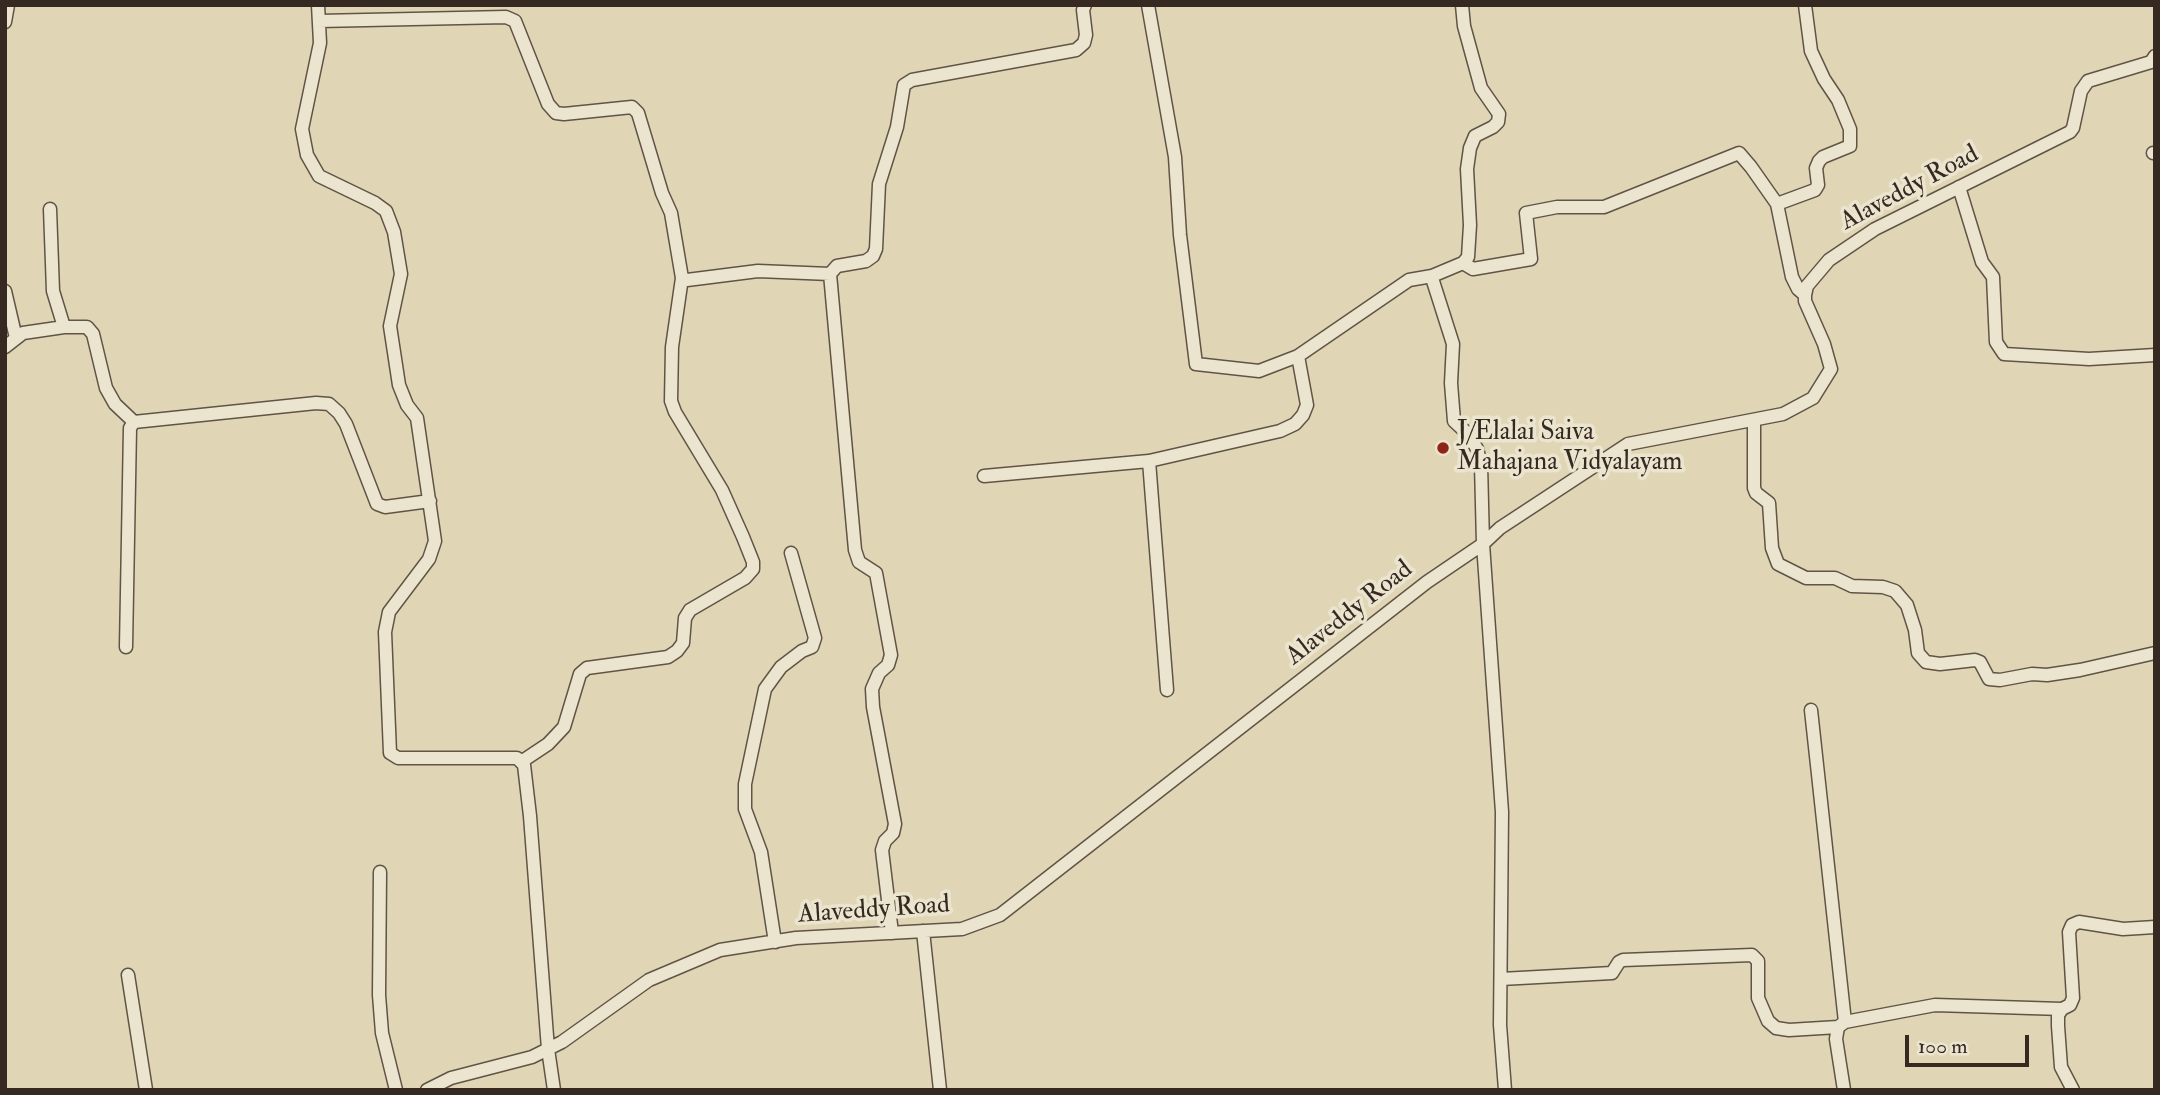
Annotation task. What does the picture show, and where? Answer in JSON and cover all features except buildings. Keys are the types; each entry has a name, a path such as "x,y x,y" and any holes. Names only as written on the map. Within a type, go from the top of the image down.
{"street":[{"path":"5,22 8,5"},
{"path":"318,5 320,43 302,129 307,155 320,176 386,211 394,232 401,274 390,326 399,385 407,405 417,418 435,541 429,559 389,612 385,632 390,753 398,758 517,758 524,765 548,1049 554,1090"},
{"path":"892,933 882,850 885,841 893,833 895,824 872,689 878,673 888,665 891,655 876,573 859,562 855,550 830,274 837,266 866,261 873,256 876,249 879,184 897,127 904,85 912,80 1076,50 1084,43 1086,35 1083,10 1085,5"},
{"path":"1148,5 1175,157 1180,235 1196,364 1259,371 1298,356 1409,279 1432,276 1463,263 1468,257 1470,225 1467,169 1470,148 1475,136 1493,128 1498,122 1499,114 1481,88 1464,26 1462,5"},
{"path":"1777,204 1815,190 1818,184 1816,168 1819,161 1824,156 1850,146 1850,129 1838,100 1824,79 1811,51 1805,5"},
{"path":"318,20 506,17 515,21 548,104 556,113 632,107 638,113 662,193 671,212 682,278 672,347 671,401 722,490 748,550 752,569 745,578 690,610 685,618 683,643 668,657 587,668 580,674 564,727 548,744 521,762"},
{"name":"Alaveddy Road","path":"427,1090 451,1078 532,1057 562,1042 649,980 720,950 775,942 962,929 1000,915 1427,582 1483,544 1500,528 1629,444 1783,414 1813,398 1831,369 1805,295 1807,286 1829,260 1875,229 2070,132 2081,91 2088,81 2151,62 2155,56"},
{"path":"1463,263 1473,269 1531,260 1526,213 1557,207 1604,207 1739,153 1777,204 1792,277 1798,289 1805,295"},
{"path":"1959,187 1982,262 1993,277 1996,342 2004,354 2089,359 2155,355"},
{"path":"50,209 53,291 64,327"},
{"path":"682,278 687,280 758,271 830,274"},
{"path":"1432,276 1453,344 1451,383 1454,421 1469,435 1477,449 1480,464 1502,812 1500,1026 1505,1090"},
{"path":"5,291 16,338"},
{"path":"5,347 23,333 64,327 88,327 106,388 116,404 134,422"},
{"path":"984,476 1149,461 1280,431 1295,424 1307,405 1298,356"},
{"path":"134,422 316,403 329,404 346,424 377,504 385,508 429,501"},
{"path":"1754,420 1754,488 1756,493 1769,503 1772,548 1778,564 1807,578 1835,578 1852,586 1883,587 1895,591 1907,605 1915,630 1918,653 1926,662 1940,664 1975,660 1980,662 1989,678 2000,680 2080,670 2155,653"},
{"path":"126,647 130,428 134,422"},
{"path":"1149,461 1167,690"},
{"path":"775,942 761,852 745,808 745,784 765,689 781,667 812,647 815,638 791,553"},
{"path":"1811,710 1842,1024 1836,1038 1844,1090"},
{"path":"380,872 380,1008 382,1033 396,1090"},
{"path":"1501,979 1612,973 1623,960 1752,955 1758,961 1758,998 1769,1021 1776,1028 1788,1030 1842,1024 1935,1005 2062,1009 2070,1005 2073,998 2069,932 2071,925 2079,922 2123,929 2155,927"},
{"path":"923,931 940,1090"},
{"path":"128,975 146,1090"},
{"path":"2062,1009 2058,1015 2061,1067 2073,1090"}],"place":[{"name":"J/Elalai Saiva Mahajana Vidyalayam","path":"1443,448"}]}
